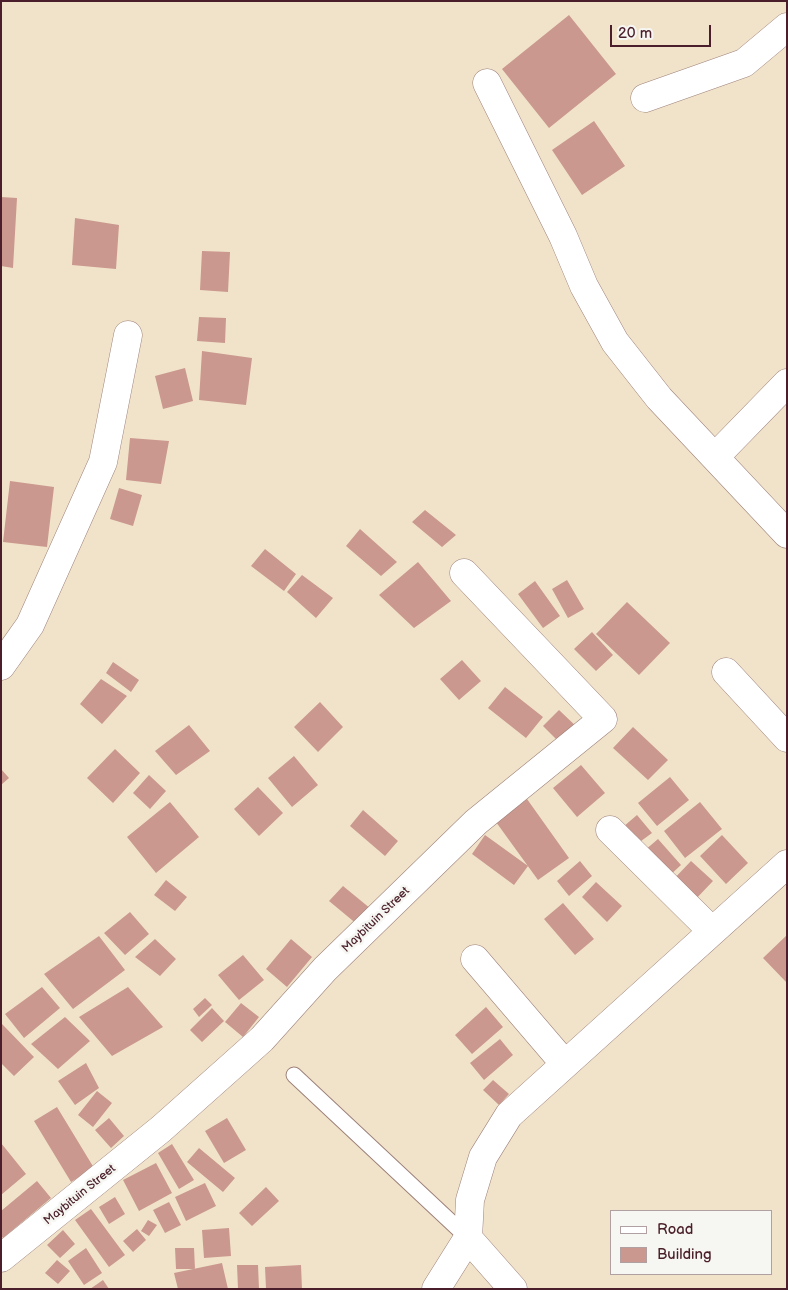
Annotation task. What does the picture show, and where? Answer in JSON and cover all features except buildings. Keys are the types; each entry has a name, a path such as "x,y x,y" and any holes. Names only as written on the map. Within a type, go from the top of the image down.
{"street":[{"path":"645,98 744,63 787,27"},
{"path":"487,83 563,236 584,286 615,342 659,398 787,534"},
{"path":"1,666 30,625 103,462 128,335"},
{"path":"715,458 787,383"},
{"name":"Maybituin Street","path":"1,1258 161,1129 248,1052 325,969 476,822 603,719 464,572"},
{"path":"726,672 787,738"},
{"path":"610,830 712,931"},
{"path":"436,1289 468,1238 470,1200 483,1157 509,1115 564,1063 787,864"},
{"path":"475,959 564,1063"},
{"path":"468,1238 513,1289"}],"lane":[{"path":"294,1075 468,1238"}]}
